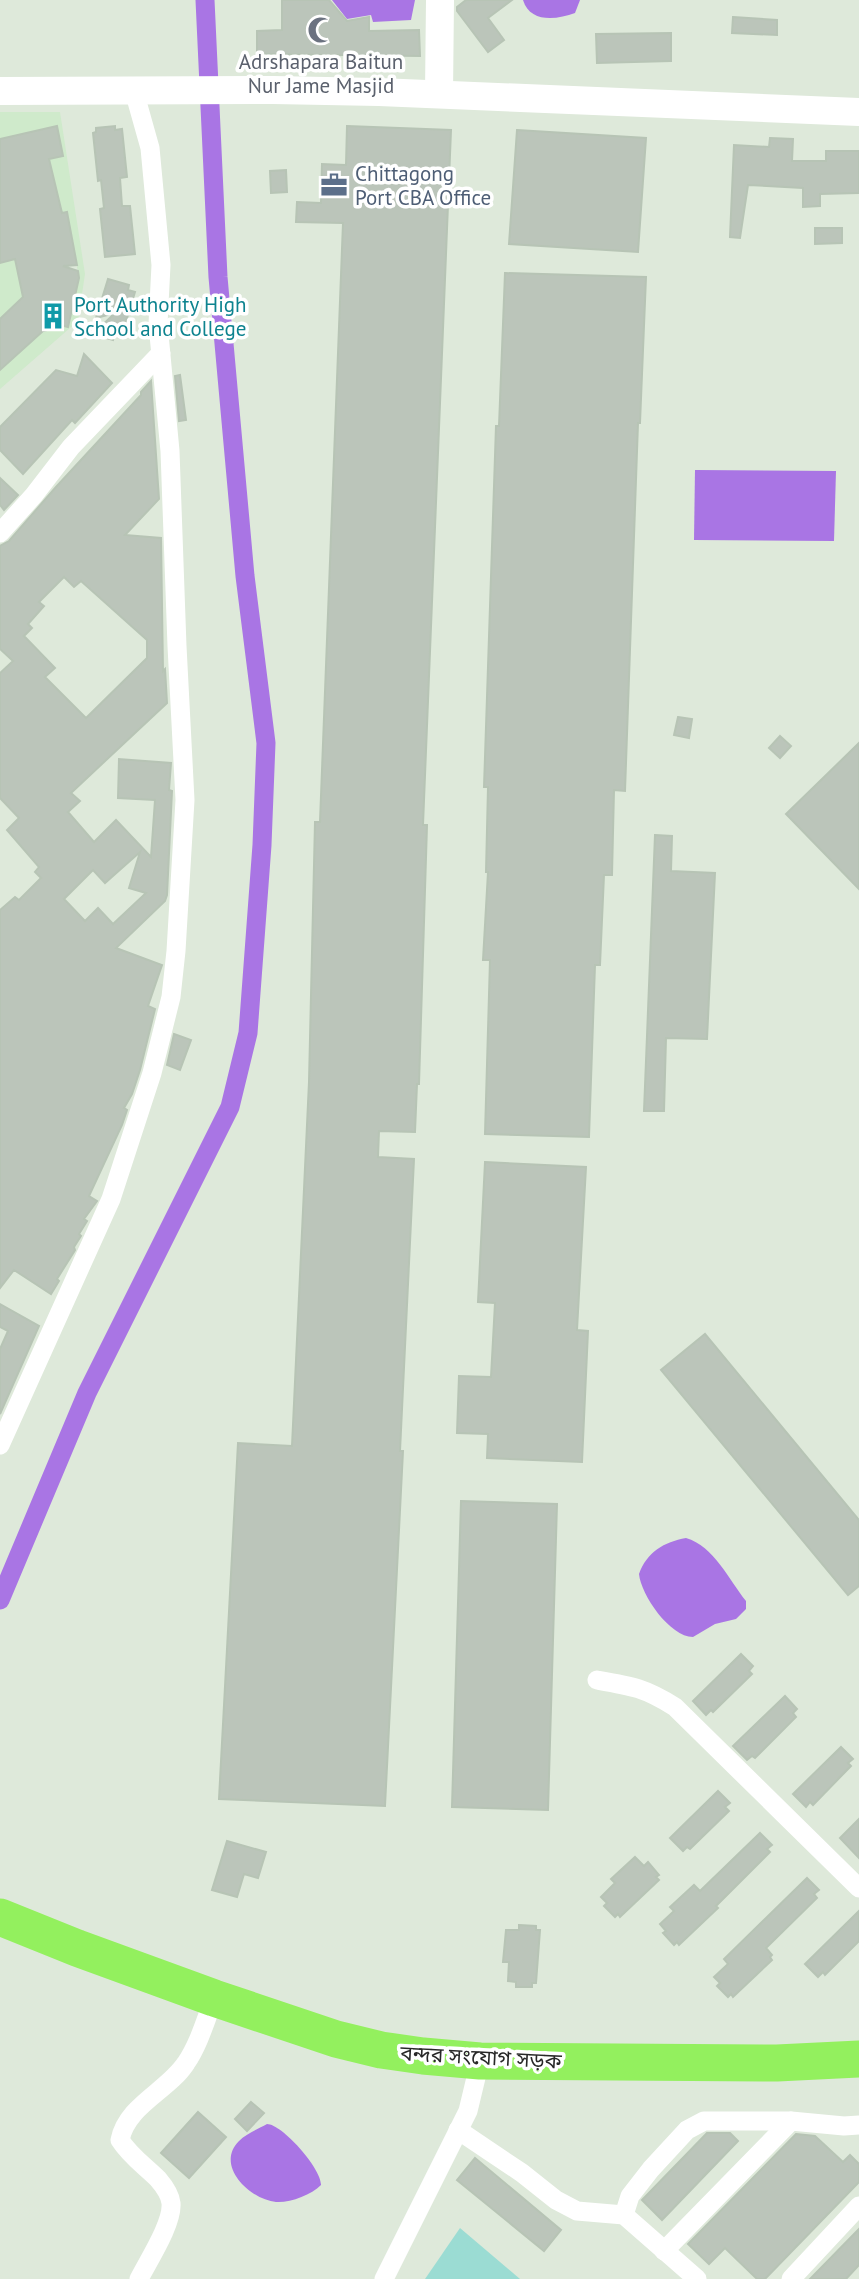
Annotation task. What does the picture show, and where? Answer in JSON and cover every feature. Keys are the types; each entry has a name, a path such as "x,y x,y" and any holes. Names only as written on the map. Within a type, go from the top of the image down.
{"highway":[{"name":"বন্দর সংযোগ সড়ক","path":"6,1910 215,1998 336,2039 423,2056 480,2061 777,2063 859,2059"},
{"name":"বন্দর সংযোগ সড়ক","path":"6,1910 78,1927 380,2030 455,2038 691,2047 747,2043 859,2044"}],"street":[{"path":"439,93 440,0"},
{"path":"0,91 273,90 439,93 859,112"},
{"path":"0,1445 111,1199 143,1105 171,997 180,909 185,800 170,451 161,353 158,304 160,265 152,171 138,91"},
{"path":"0,533 71,447 161,353"},
{"path":"597,1680 650,1692 675,1707 859,1888"},
{"path":"138,2279 168,2221 172,2206 169,2194 160,2181 128,2152 120,2140 122,2127 186,2063 215,1998"},
{"path":"384,2279 468,2111 480,2061"},
{"path":"624,2215 630,2196 644,2178 687,2130 704,2121 791,2121 854,2130"},
{"path":"664,2251 791,2121"},
{"path":"458,2130 522,2173 556,2200 577,2211 624,2215 697,2279"},
{"path":"791,2279 859,2206"}],"shaded area":[{"path":"332,0 415,0 411,20 373,22 371,15 347,19"},
{"path":"523,0 580,0 575,13 544,18 531,13"},
{"path":"0,112 60,112 85,274 78,321 0,389 0,370 35,338 41,328 48,330 69,325 79,278 75,256 17,267 24,300 21,299 0,319 0,258 1,262 74,245 67,213 62,213 49,159 63,155 57,126 0,139"},
{"path":"695,470 836,471 834,541 694,540"},
{"path":"686,1538 705,1548 713,1556 746,1601 746,1609 736,1619 715,1624 693,1637 684,1635 666,1623 645,1593 639,1574 642,1566 657,1549"},
{"path":"267,2124 282,2131 300,2148 320,2178 321,2185 317,2189 294,2200 276,2202 256,2195 239,2180 233,2171 232,2151 242,2138"},
{"path":"460,2228 520,2279 425,2279"}],"building":[{"path":"282,0 329,0 347,21 369,17 369,31 419,30 420,56 257,54 257,31 282,30"},
{"path":"466,0 512,0 488,18 504,40 488,52 457,11 457,7"},
{"path":"733,17 777,20 777,35 732,33"},
{"path":"671,33 671,61 597,63 596,34"},
{"path":"57,126 63,156 49,159 62,213 67,212 77,265 63,266 78,271 79,278 68,327 56,324 60,327 43,331 0,370 0,319 23,297 15,259 0,263 0,139"},
{"path":"115,126 115,130 122,129 127,177 120,178 122,206 130,206 135,254 105,257 100,209 104,208 93,133 96,128"},
{"path":"347,126 451,130 423,825 427,825 419,1084 415,1132 379,1131 378,1157 414,1159 385,1806 219,1799 238,1443 292,1446 309,1082 315,822 320,822 343,223 296,222 297,202 321,203 322,164 346,165"},
{"path":"517,130 646,138 638,252 509,244"},
{"path":"770,138 793,139 792,161 826,161 826,151 859,151 859,193 820,194 820,206 803,207 803,188 748,185 740,238 730,237 734,145 769,147"},
{"path":"286,170 287,192 271,193 270,171"},
{"path":"815,228 842,228 842,243 815,244"},
{"path":"505,273 646,277 625,791 614,790 612,875 604,875 600,965 595,965 589,1137 485,1134 490,960 483,960 488,872 488,787 484,787 496,426 499,426"},
{"path":"108,279 129,285 128,290 135,292 121,338 114,336 113,340 93,334 115,313 96,318"},
{"path":"84,354 112,383 75,423 72,420 23,474 0,450 0,427 56,370 77,376"},
{"path":"180,375 186,420 179,421 175,376"},
{"path":"151,381 159,499 125,535 161,538 163,671 165,669 167,703 71,793 80,801 68,812 94,842 116,820 151,857 155,800 118,798 119,759 171,763 167,895 165,901 116,948 162,965 148,1006 155,1009 140,1070 124,1108 127,1110 122,1125 89,1196 97,1201 84,1219 87,1221 79,1234 81,1236 74,1247 75,1250 51,1294 14,1270 0,1288 0,910 15,897 19,900 41,878 35,872 39,867 7,830 19,818 0,798 0,673 13,661 0,649 0,546 9,541","holes":["64,577 74,587 81,581 147,640 147,658 86,718 45,677 55,668 24,636 32,628 28,624 44,606 39,602","140,852 129,888 146,893 113,924 98,908 85,921 64,899 93,870 105,883"]},
{"path":"0,478 18,495 4,510 0,505"},
{"path":"678,717 692,719 689,738 674,735"},
{"path":"780,736 791,746 780,758 769,748"},
{"path":"859,743 859,889 786,814"},
{"path":"655,835 672,836 671,871 715,873 707,1039 666,1038 664,1111 644,1111"},
{"path":"174,1034 191,1040 180,1070 167,1065"},
{"path":"485,1162 586,1167 577,1330 588,1331 582,1462 487,1458 488,1434 457,1433 459,1376 491,1377 495,1303 478,1302"},
{"path":"0,1304 39,1326 0,1414 0,1349 8,1331 0,1327"},
{"path":"705,1334 859,1520 859,1586 848,1595 661,1370"},
{"path":"461,1501 557,1504 548,1810 452,1807"},
{"path":"741,1654 753,1666 749,1671 752,1674 713,1712 711,1710 706,1715 693,1701"},
{"path":"785,1696 797,1709 793,1713 796,1717 755,1758 752,1756 747,1760 733,1746"},
{"path":"841,1747 853,1759 848,1763 851,1766 813,1805 810,1802 806,1807 793,1794"},
{"path":"718,1791 730,1803 725,1807 729,1811 690,1849 687,1847 683,1851 670,1838"},
{"path":"859,1819 859,1858 840,1838"},
{"path":"760,1833 772,1845 767,1849 770,1852 716,1906 718,1908 679,1945 677,1942 674,1945 663,1933 666,1931 660,1924 674,1911 670,1907 694,1885 700,1891"},
{"path":"227,1841 266,1852 258,1878 244,1874 237,1897 212,1890"},
{"path":"635,1857 644,1866 648,1862 659,1875 656,1877 659,1880 620,1917 618,1914 615,1917 604,1906 607,1903 601,1897 615,1883 611,1879"},
{"path":"807,1878 819,1890 814,1894 817,1898 766,1948 772,1955 772,1960 733,1997 731,1994 728,1997 717,1986 720,1983 714,1977 728,1964 724,1959"},
{"path":"859,1911 859,1941 825,1975 823,1972 818,1977 805,1964"},
{"path":"519,1925 536,1926 536,1930 540,1930 536,1983 532,1983 532,1987 516,1987 516,1982 508,1981 509,1962 503,1962 506,1930 519,1930"},
{"path":"251,2102 264,2113 247,2131 235,2119"},
{"path":"198,2112 226,2137 189,2178 161,2153"},
{"path":"707,2133 730,2133 738,2141 662,2220 642,2200"},
{"path":"796,2134 815,2136 843,2162 850,2155 859,2164 859,2182 765,2279 757,2279 725,2248 709,2264 688,2244"},
{"path":"475,2158 561,2230 544,2251 457,2180"},
{"path":"859,2229 859,2265 846,2279 810,2279"}],"waterway":[{"path":"0,1600 87,1393 230,1107 248,1033 262,845 266,743 245,576 218,277 205,0"}],"place":[{"name":"Adrshapara Baitun Nur Jame Masjid","path":"321,30"},
{"name":"Chittagong Port CBA Office","path":"334,185"},
{"name":"Port Authority High School and College","path":"53,316"}]}
